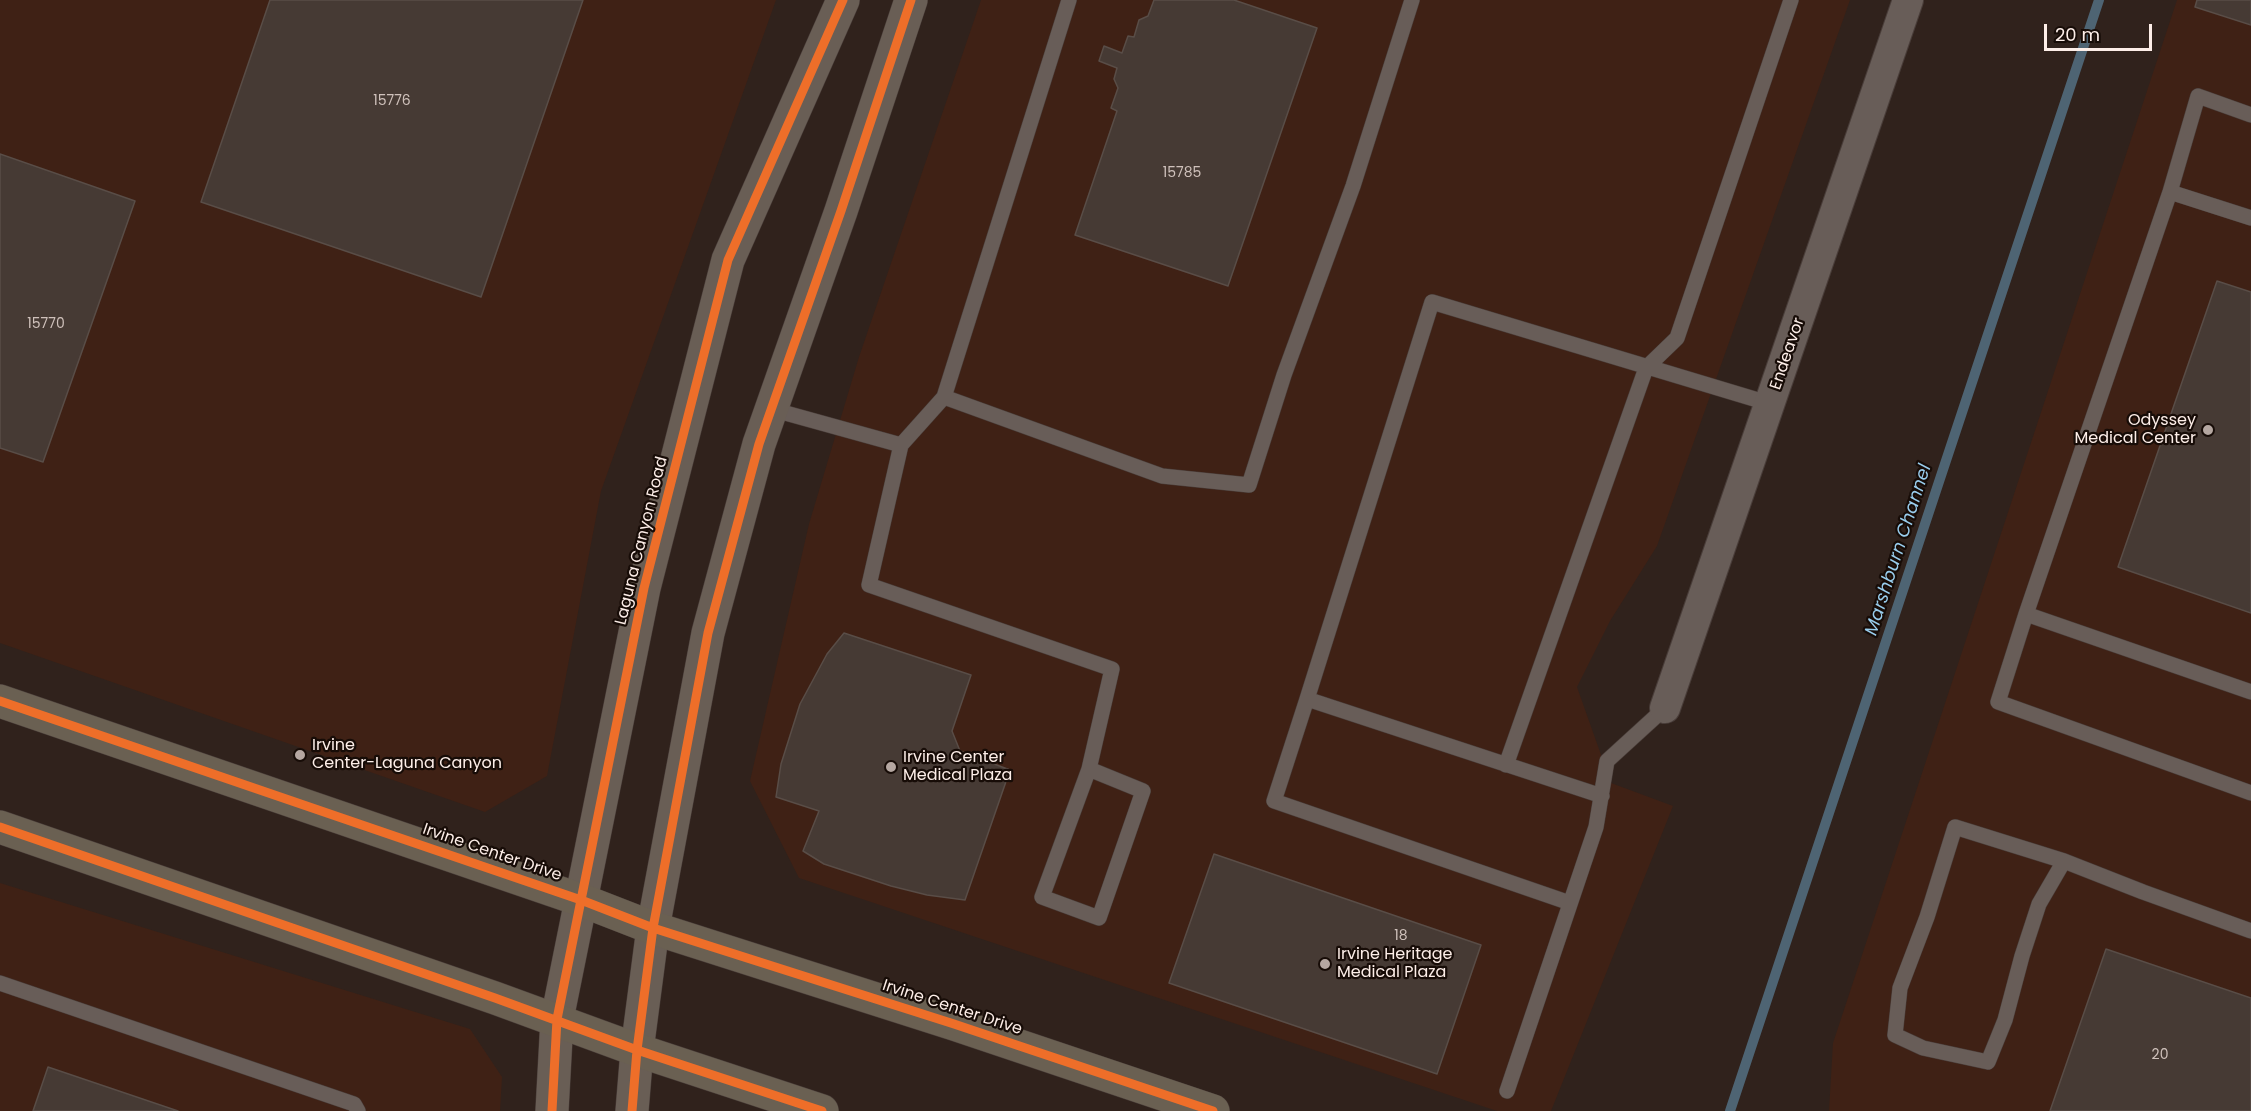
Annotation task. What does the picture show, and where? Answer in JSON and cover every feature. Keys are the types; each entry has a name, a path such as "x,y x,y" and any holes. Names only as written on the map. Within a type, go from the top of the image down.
{"main road":[{"name":"Laguna Canyon Road","path":"552,1111 557,1019 644,588 728,260 843,0"},
{"path":"632,1111 637,1050 653,927 708,633 759,444 841,211 911,0"},
{"name":"Irvine Center Drive","path":"0,701 653,927 1213,1111"},
{"path":"0,827 557,1019 637,1050 822,1111"}],"street":[{"name":"Endeavor","path":"1665,708 1908,0"}],"lane":[{"path":"1069,0 944,398 901,445 868,585 1112,669 1089,769 1042,897 1099,918 1143,791 1089,769"},
{"path":"944,398 1162,476 1249,485 1284,375 1353,186 1412,0"},
{"path":"1506,765 1647,368 1677,338 1791,0"},
{"path":"2251,115 2198,96 2170,192 1998,702 2251,793"},
{"path":"2170,192 2251,218"},
{"path":"1570,903 1274,801 1432,302 1771,404"},
{"path":"771,409 901,445"},
{"path":"2026,614 2251,692"},
{"path":"1307,699 1602,796"},
{"path":"1507,1091 1596,827 1607,761 1665,708"},
{"path":"2064,861 2039,904 2005,1020 1988,1062 1960,1058 1923,1048 1895,1035 1900,988 1927,917 1955,827 2064,861 2251,931"},
{"path":"0,983 354,1104 358,1111"}],"shaded area":[{"path":"0,0 776,0 601,491 547,776 485,812 0,643"},
{"path":"981,0 1850,0 1657,546 1610,621 1577,687 1611,783 1673,806 1551,1111 1497,1111 799,878 750,781 809,524 859,357"},
{"path":"2177,0 2251,0 2251,1111 1829,1111 1833,1043"},
{"path":"0,883 470,1029 502,1077 500,1111 0,1111"}],"building":[{"path":"270,0 583,0 481,297 201,202"},
{"path":"1154,0 1234,0 1317,28 1228,286 1075,235 1117,111 1111,108 1118,88 1114,79 1117,68 1099,61 1104,46 1122,53 1128,36 1134,37 1139,20 1148,16"},
{"path":"2197,0 2251,0 2251,25 2195,7"},
{"path":"0,154 135,201 43,462 0,448"},
{"name":"Odyssey Medical Center","path":"2217,281 2251,292 2251,613 2118,567"},
{"name":"Irvine Center Medical Plaza","path":"844,633 971,675 952,731 960,751 1010,770 965,900 927,895 891,886 824,864 803,851 819,811 776,797 781,764 800,704 827,654"},
{"name":"Irvine Heritage Medical Plaza","path":"1214,854 1481,945 1437,1074 1169,983"},
{"path":"2106,949 2251,998 2251,1111 2050,1111"},
{"path":"48,1067 178,1111 33,1111"}],"waterway":[{"name":"Marshburn Channel","path":"1730,1111 2099,0"}],"cycle path":[{"path":"552,1111 557,1019 644,588 728,260 843,0"},
{"path":"632,1111 637,1050 653,928 708,633 759,444 841,211 911,0"},
{"path":"0,701 581,900 653,928 954,1024 1213,1111"},
{"path":"0,827 495,998 637,1050 822,1111"}],"place":[{"name":"Odyssey Medical Center","path":"2208,430"},
{"name":"Irvine Center-Laguna Canyon","path":"300,755"},
{"name":"Irvine Center Medical Plaza","path":"891,767"},
{"name":"Irvine Heritage Medical Plaza","path":"1325,964"}]}
